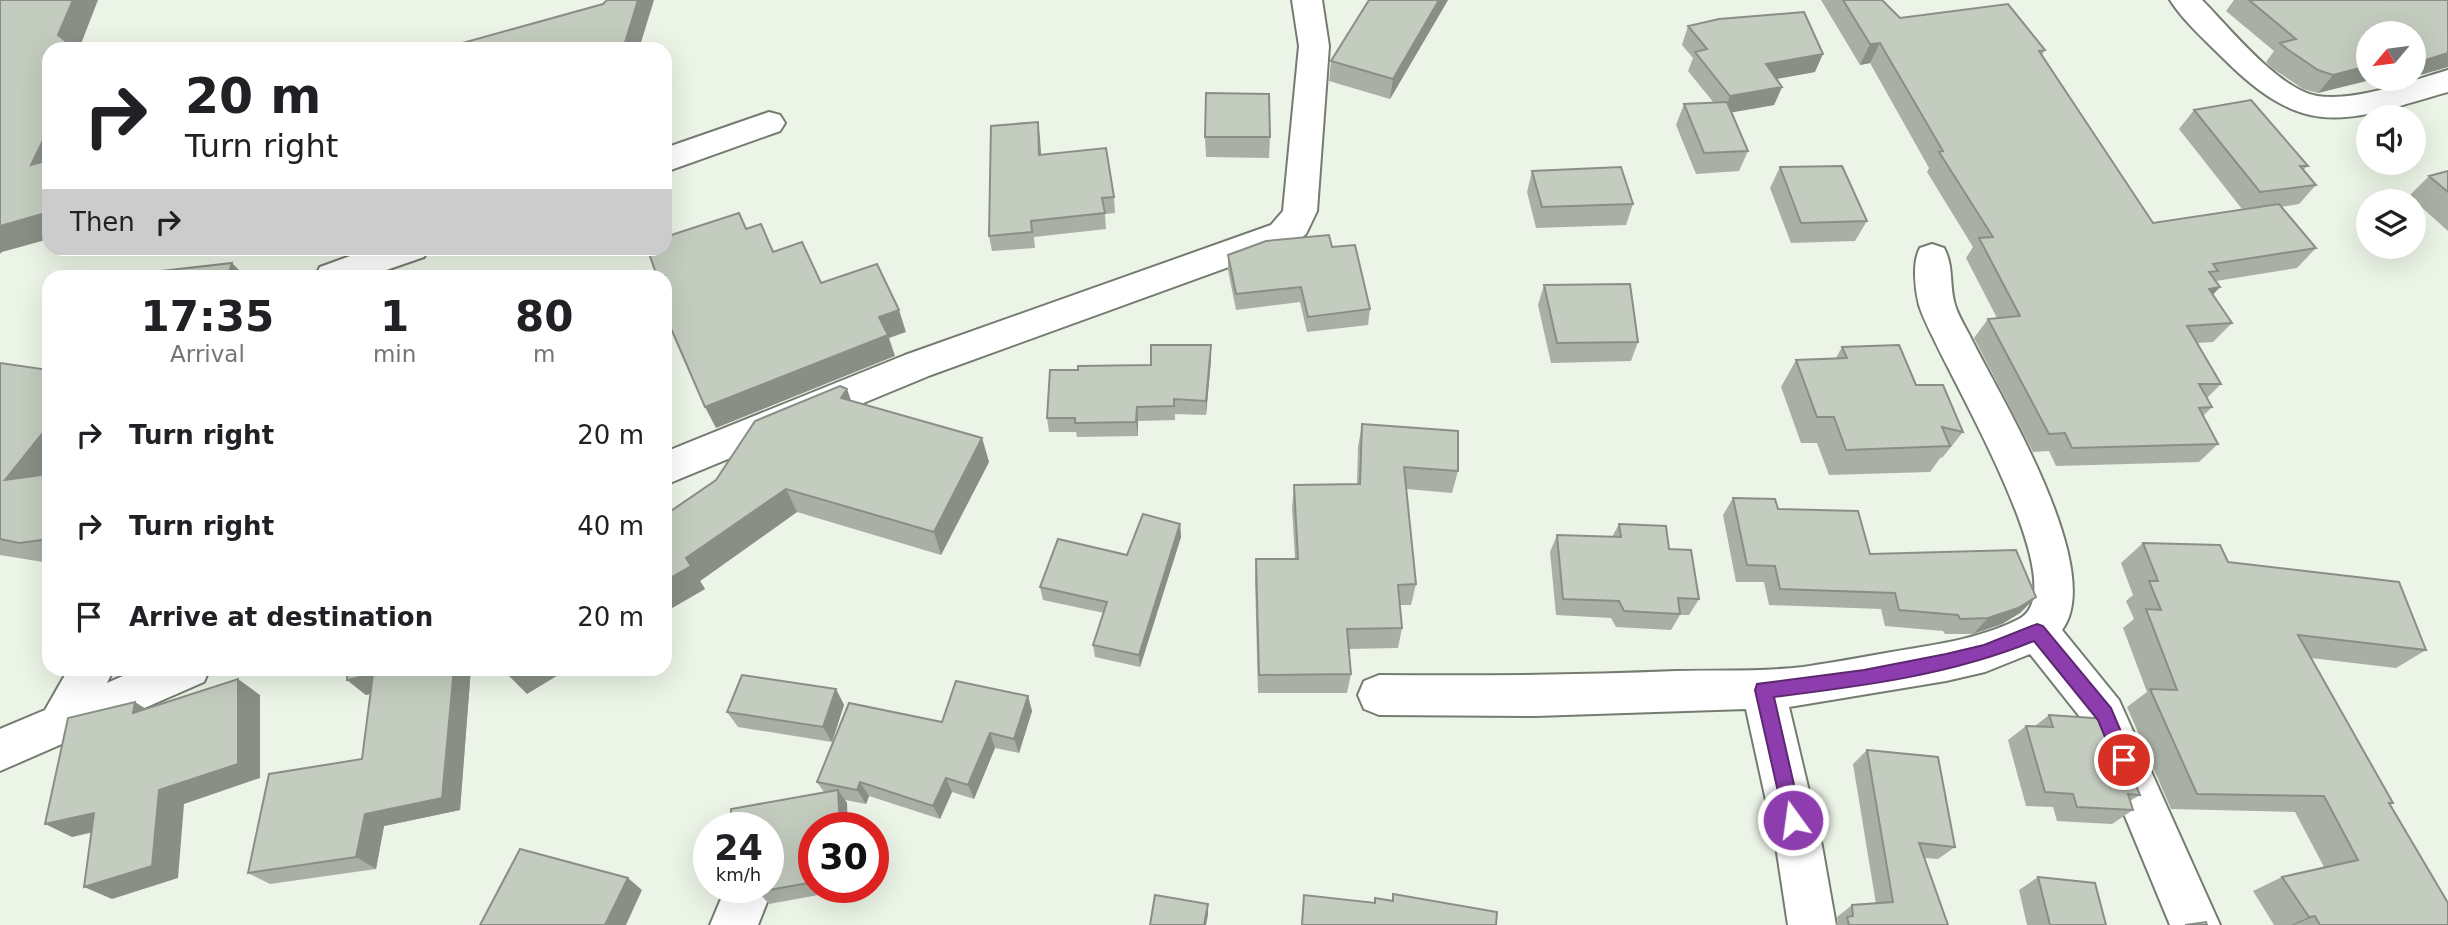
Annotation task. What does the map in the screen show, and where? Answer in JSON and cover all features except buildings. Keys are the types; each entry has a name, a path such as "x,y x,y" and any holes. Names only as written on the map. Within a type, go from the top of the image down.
{"street":[{"path":"672,466 918,365 1283,234 1294,225 1300,211 1314,46 1307,0"},
{"path":"2185,0 2274,86 2292,99 2314,107 2333,107 2448,81"},
{"path":"672,158 769,123"},
{"path":"349,270 389,256"},
{"path":"1379,695 1535,696 1763,690 1864,678 1946,662 1985,653 2037,631 2053,610 2053,576 2043,528 2013,459 1937,305 1932,257"},
{"path":"2037,631 2105,714 2181,897 2196,925"},
{"path":"60,724 88,676"},
{"path":"0,750 171,676"},
{"path":"1763,690 1799,846 1812,925"},
{"path":"734,925 743,903"}],"route":[{"path":"1793,820 1779,769 1763,690 1864,678 1946,662 1985,653 2037,631 2105,714 2124,760"}]}
